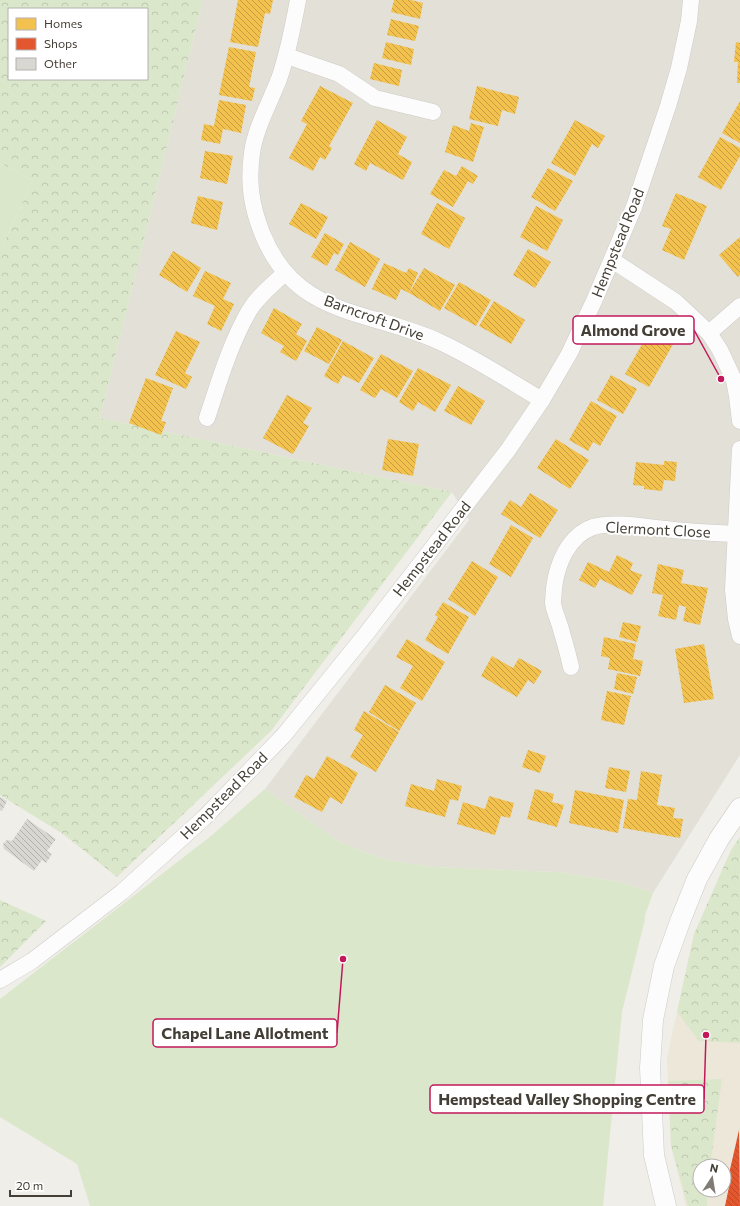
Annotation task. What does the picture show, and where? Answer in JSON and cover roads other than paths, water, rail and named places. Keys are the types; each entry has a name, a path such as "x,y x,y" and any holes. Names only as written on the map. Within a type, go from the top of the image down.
{"street":[{"name":"Barncroft Drive","path":"298,0 287,56 256,135 249,172 250,191 254,211 268,248 285,273 310,294 348,312 417,332 440,342 469,357 542,400"},
{"name":"Hempstead Road","path":"0,980 32,961 122,892 204,818 284,735 366,634 508,450 542,400 568,354 594,301 634,207 668,106 679,68 684,48 691,0"},
{"path":"287,56 339,74 375,98 433,112"},
{"path":"612,260 676,302 709,333 720,350 734,380 740,421"},
{"path":"207,418 235,341 250,311 263,293 285,273"},
{"path":"709,333 740,306"},
{"path":"740,449 733,590 736,619 740,636"},
{"name":"Clermont Close","path":"571,667 553,603 554,590 560,562 565,551 582,533 594,527 621,525 736,534"},
{"path":"666,1206 654,1155 650,1068 653,1020 664,966 697,879 719,839 740,808"}],"place":[{"name":"Almond Grove","path":"721,379"},
{"name":"Chapel Lane Allotment","path":"343,959"},
{"name":"Hempstead Valley Shopping Centre","path":"706,1035"}]}
